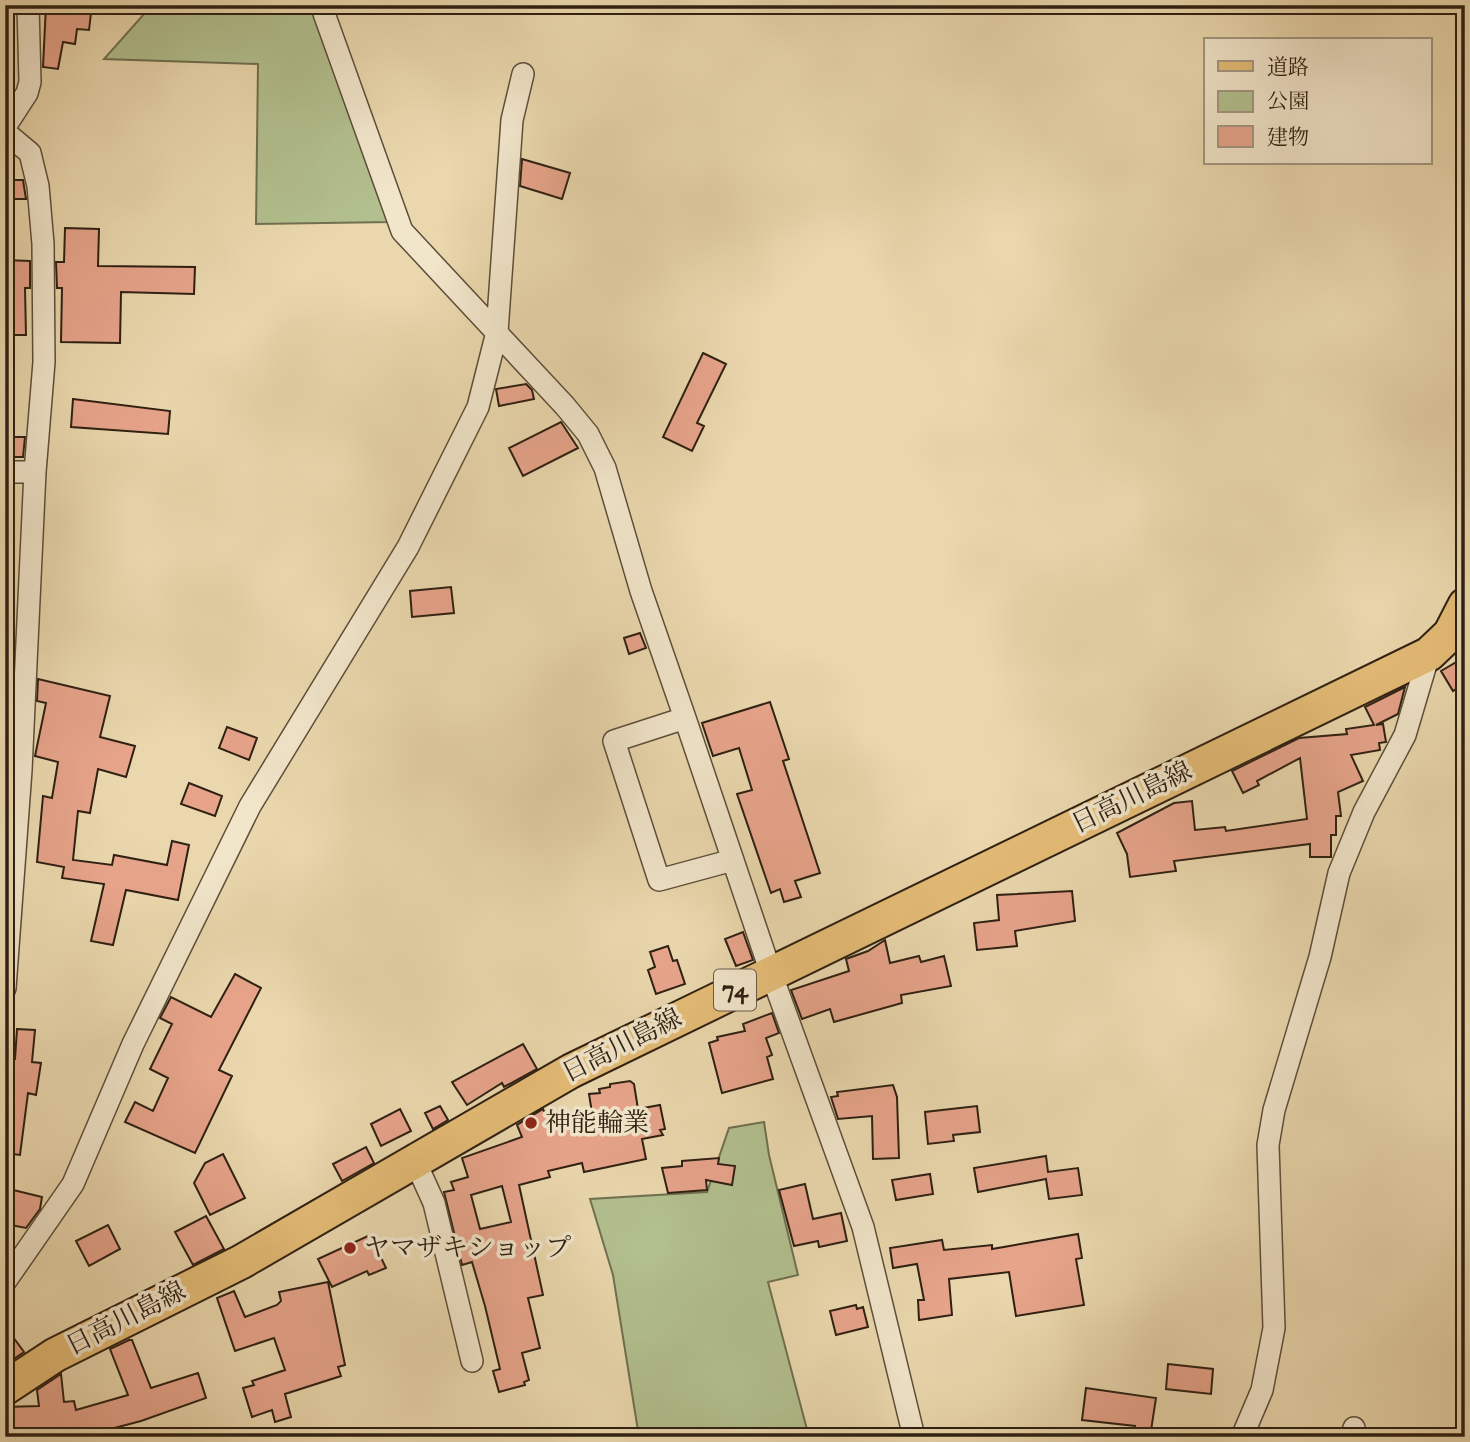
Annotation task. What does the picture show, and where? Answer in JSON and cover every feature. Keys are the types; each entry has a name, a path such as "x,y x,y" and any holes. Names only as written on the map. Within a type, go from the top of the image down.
{"main road":[{"name":"日高川島線","path":"5,1388 55,1355 240,1262 571,1070 1429,654 1450,634 1465,606"}],"street":[{"path":"5,988 23,744 35,472 44,362 40,197 30,153 5,130 27,93 30,82 28,5"},
{"path":"321,5 402,231 588,434 605,468 641,591 771,972 863,1227 914,1437"},
{"path":"5,1282 73,1184 133,1044 250,806 408,547 478,407 497,332 512,120 523,74"},
{"path":"5,472 35,472"},
{"path":"1242,1437 1262,1390 1273,1328 1268,1145 1274,1110 1313,981 1339,873 1364,812 1405,735 1429,654"},
{"path":"685,718 614,741 659,880 733,860"},
{"path":"415,1161 434,1203 472,1361"}],"green space":[{"path":"152,5 312,5 391,222 256,224 258,64 104,59"},
{"path":"764,1122 769,1155 798,1275 768,1282 809,1437 639,1437 613,1275 590,1199 707,1192 729,1128"}],"building":[{"path":"46,5 92,5 89,30 77,29 75,44 63,42 58,69 43,67"},
{"path":"522,159 570,173 562,199 520,186"},
{"path":"5,180 23,180 26,199 5,199"},
{"path":"65,228 99,229 98,266 195,267 194,294 121,292 120,343 61,342 62,288 57,288 56,262 64,262"},
{"path":"5,260 30,261 30,288 25,288 26,335 5,335"},
{"path":"703,353 726,364 697,423 704,426 692,451 663,437"},
{"path":"526,384 532,390 534,399 499,406 496,389"},
{"path":"73,399 170,411 168,434 71,427"},
{"path":"561,422 578,448 523,476 509,448"},
{"path":"5,437 25,437 23,457 5,457"},
{"path":"451,587 454,613 412,617 410,591"},
{"path":"640,633 646,648 629,654 624,638"},
{"path":"1465,657 1465,683 1453,691 1441,671"},
{"path":"38,679 110,696 100,737 135,746 126,777 98,769 90,813 78,811 73,860 112,865 114,855 167,865 172,841 189,845 178,900 126,890 113,945 91,941 104,884 62,878 64,867 37,862 43,796 52,798 58,762 35,756 46,703 37,701"},
{"path":"1405,687 1398,714 1376,725 1383,724 1386,742 1379,743 1380,750 1351,755 1363,781 1338,792 1341,816 1336,816 1336,835 1331,835 1331,857 1310,857 1310,844 1174,861 1176,871 1130,877 1127,854 1117,833 1174,803 1192,801 1195,830 1225,827 1226,831 1307,819 1300,758 1257,781 1259,785 1243,793 1232,771 1299,738 1347,734 1346,729 1374,725 1365,707"},
{"path":"770,702 789,759 783,761 820,873 795,881 801,897 784,902 780,889 771,893 737,794 752,790 739,748 713,756 702,723"},
{"path":"227,727 257,738 249,760 219,748"},
{"path":"189,783 222,796 215,816 181,804"},
{"path":"1072,891 1075,921 1015,931 1017,946 977,950 974,923 999,920 997,895"},
{"path":"743,932 753,960 736,966 725,939"},
{"path":"885,940 890,963 919,956 921,962 944,956 951,986 901,995 902,1003 834,1022 830,1009 802,1019 791,990 849,971 846,959 868,951"},
{"path":"668,946 673,961 677,960 685,984 656,994 648,970 655,967 650,952"},
{"path":"235,974 261,988 219,1070 232,1076 195,1153 125,1122 135,1102 153,1111 168,1078 150,1069 172,1024 160,1018 171,997 211,1017"},
{"path":"772,1013 779,1033 766,1038 772,1055 767,1057 773,1079 722,1093 709,1043 718,1040 717,1037 745,1031 743,1024"},
{"path":"17,1029 35,1030 32,1062 41,1063 36,1095 28,1093 20,1155 5,1153 5,1104 12,1059 15,1059"},
{"path":"523,1044 537,1069 504,1087 502,1083 467,1105 452,1082"},
{"path":"630,1081 634,1084 638,1109 660,1105 665,1129 660,1130 663,1135 642,1139 646,1159 584,1172 582,1163 548,1171 550,1177 519,1185 543,1295 528,1298 540,1348 522,1353 529,1380 524,1382 525,1385 499,1392 493,1371 500,1369 485,1306 472,1262 462,1265 444,1192 454,1190 451,1182 468,1177 462,1158 522,1137 517,1125 543,1109 550,1125 593,1119 589,1094 600,1093 599,1089 610,1087 610,1084","holes":["502,1186 511,1222 480,1229 471,1195"]},
{"path":"893,1085 897,1097 899,1158 873,1159 872,1116 838,1119 831,1097 838,1096 837,1092"},
{"path":"440,1106 448,1120 433,1129 425,1113"},
{"path":"977,1106 980,1132 953,1135 954,1141 928,1144 925,1112"},
{"path":"400,1109 411,1131 381,1146 371,1124"},
{"path":"366,1147 374,1163 342,1181 333,1164"},
{"path":"223,1154 245,1198 210,1215 194,1183 205,1163"},
{"path":"1046,1156 1048,1172 1078,1168 1082,1195 1049,1199 1046,1179 978,1192 974,1168"},
{"path":"719,1158 718,1164 735,1166 732,1185 706,1180 707,1190 668,1193 662,1168 682,1166 682,1161"},
{"path":"930,1174 933,1194 896,1200 892,1180"},
{"path":"805,1184 813,1219 841,1213 847,1241 819,1247 818,1241 794,1246 779,1190"},
{"path":"5,1188 42,1197 40,1209 26,1228 5,1224"},
{"path":"206,1216 224,1249 193,1265 175,1232"},
{"path":"108,1225 120,1249 89,1266 76,1241"},
{"path":"1078,1234 1082,1258 1076,1259 1084,1305 1016,1316 1009,1272 949,1279 952,1315 919,1320 918,1300 924,1300 917,1264 893,1268 890,1248 942,1240 944,1250 992,1245 992,1249"},
{"path":"370,1235 386,1268 369,1275 367,1271 332,1287 318,1259"},
{"path":"328,1282 345,1365 338,1367 341,1376 285,1394 291,1417 275,1422 272,1410 252,1417 243,1388 254,1385 252,1381 285,1370 274,1338 235,1351 217,1298 234,1291 245,1317 277,1305 281,1301 279,1292"},
{"path":"856,1305 857,1309 863,1307 868,1327 836,1335 830,1311"},
{"path":"5,1326 24,1352 5,1365"},
{"path":"132,1340 151,1388 198,1373 206,1398 141,1421 80,1437 5,1437 5,1407 39,1406 37,1390 61,1374 64,1402 74,1401 76,1410 128,1395 110,1349"},
{"path":"1168,1364 1213,1369 1211,1394 1166,1389"},
{"path":"1086,1388 1156,1398 1150,1437 1134,1437 1135,1426 1082,1420"}],"place":[{"name":"神能輪業","path":"531,1123"},
{"name":"ヤマザキショップ","path":"350,1248"}]}
